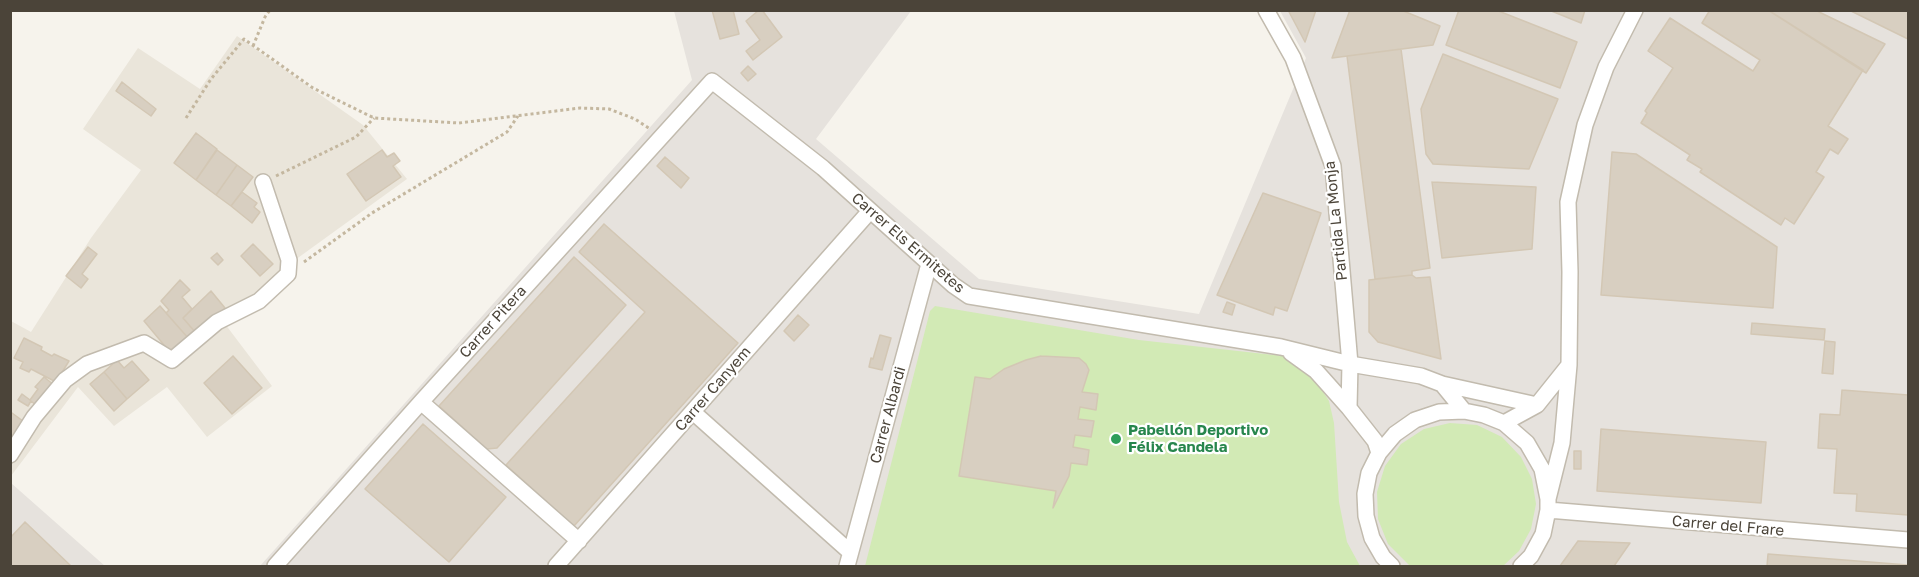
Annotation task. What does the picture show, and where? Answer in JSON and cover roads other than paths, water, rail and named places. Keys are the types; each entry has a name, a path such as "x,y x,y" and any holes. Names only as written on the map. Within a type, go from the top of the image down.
{"street":[{"name":"Partida La Monja","path":"1266,10 1293,58 1333,166 1350,364 1349,408"},
{"path":"1521,567 1531,556 1543,534 1562,443 1569,365 1568,201 1585,125 1606,68 1635,10"},
{"name":"Carrer Els Ermitetes","path":"712,81 823,168 929,264 969,296 1281,347 1350,364 1421,376 1442,384 1537,405"},
{"name":"Carrer Pitera","path":"275,567 712,81"},
{"path":"10,455 34,417 64,380 87,364 144,343 172,360 217,322 259,301 288,274 289,260 263,182"},
{"name":"Carrer Canyem","path":"556,567 870,210"},
{"name":"Carrer Albardi","path":"848,559 929,264"},
{"name":"Carrer Els Ermitetes","path":"1281,347 1316,371 1375,441 1379,453"},
{"path":"1504,423 1537,405 1569,365"},
{"path":"1442,384 1464,411"},
{"path":"421,402 579,541"},
{"path":"1392,567 1372,538 1366,516 1365,494 1370,473 1379,453 1395,434 1415,420 1439,412 1464,411 1484,415 1504,423 1527,443 1542,469 1548,504"},
{"path":"693,412 848,559"},
{"name":"Carrer del Frare","path":"1548,504 1908,540"}],"place":[{"name":"Pabellón Deportivo Félix Candela","path":"1116,439"}]}
